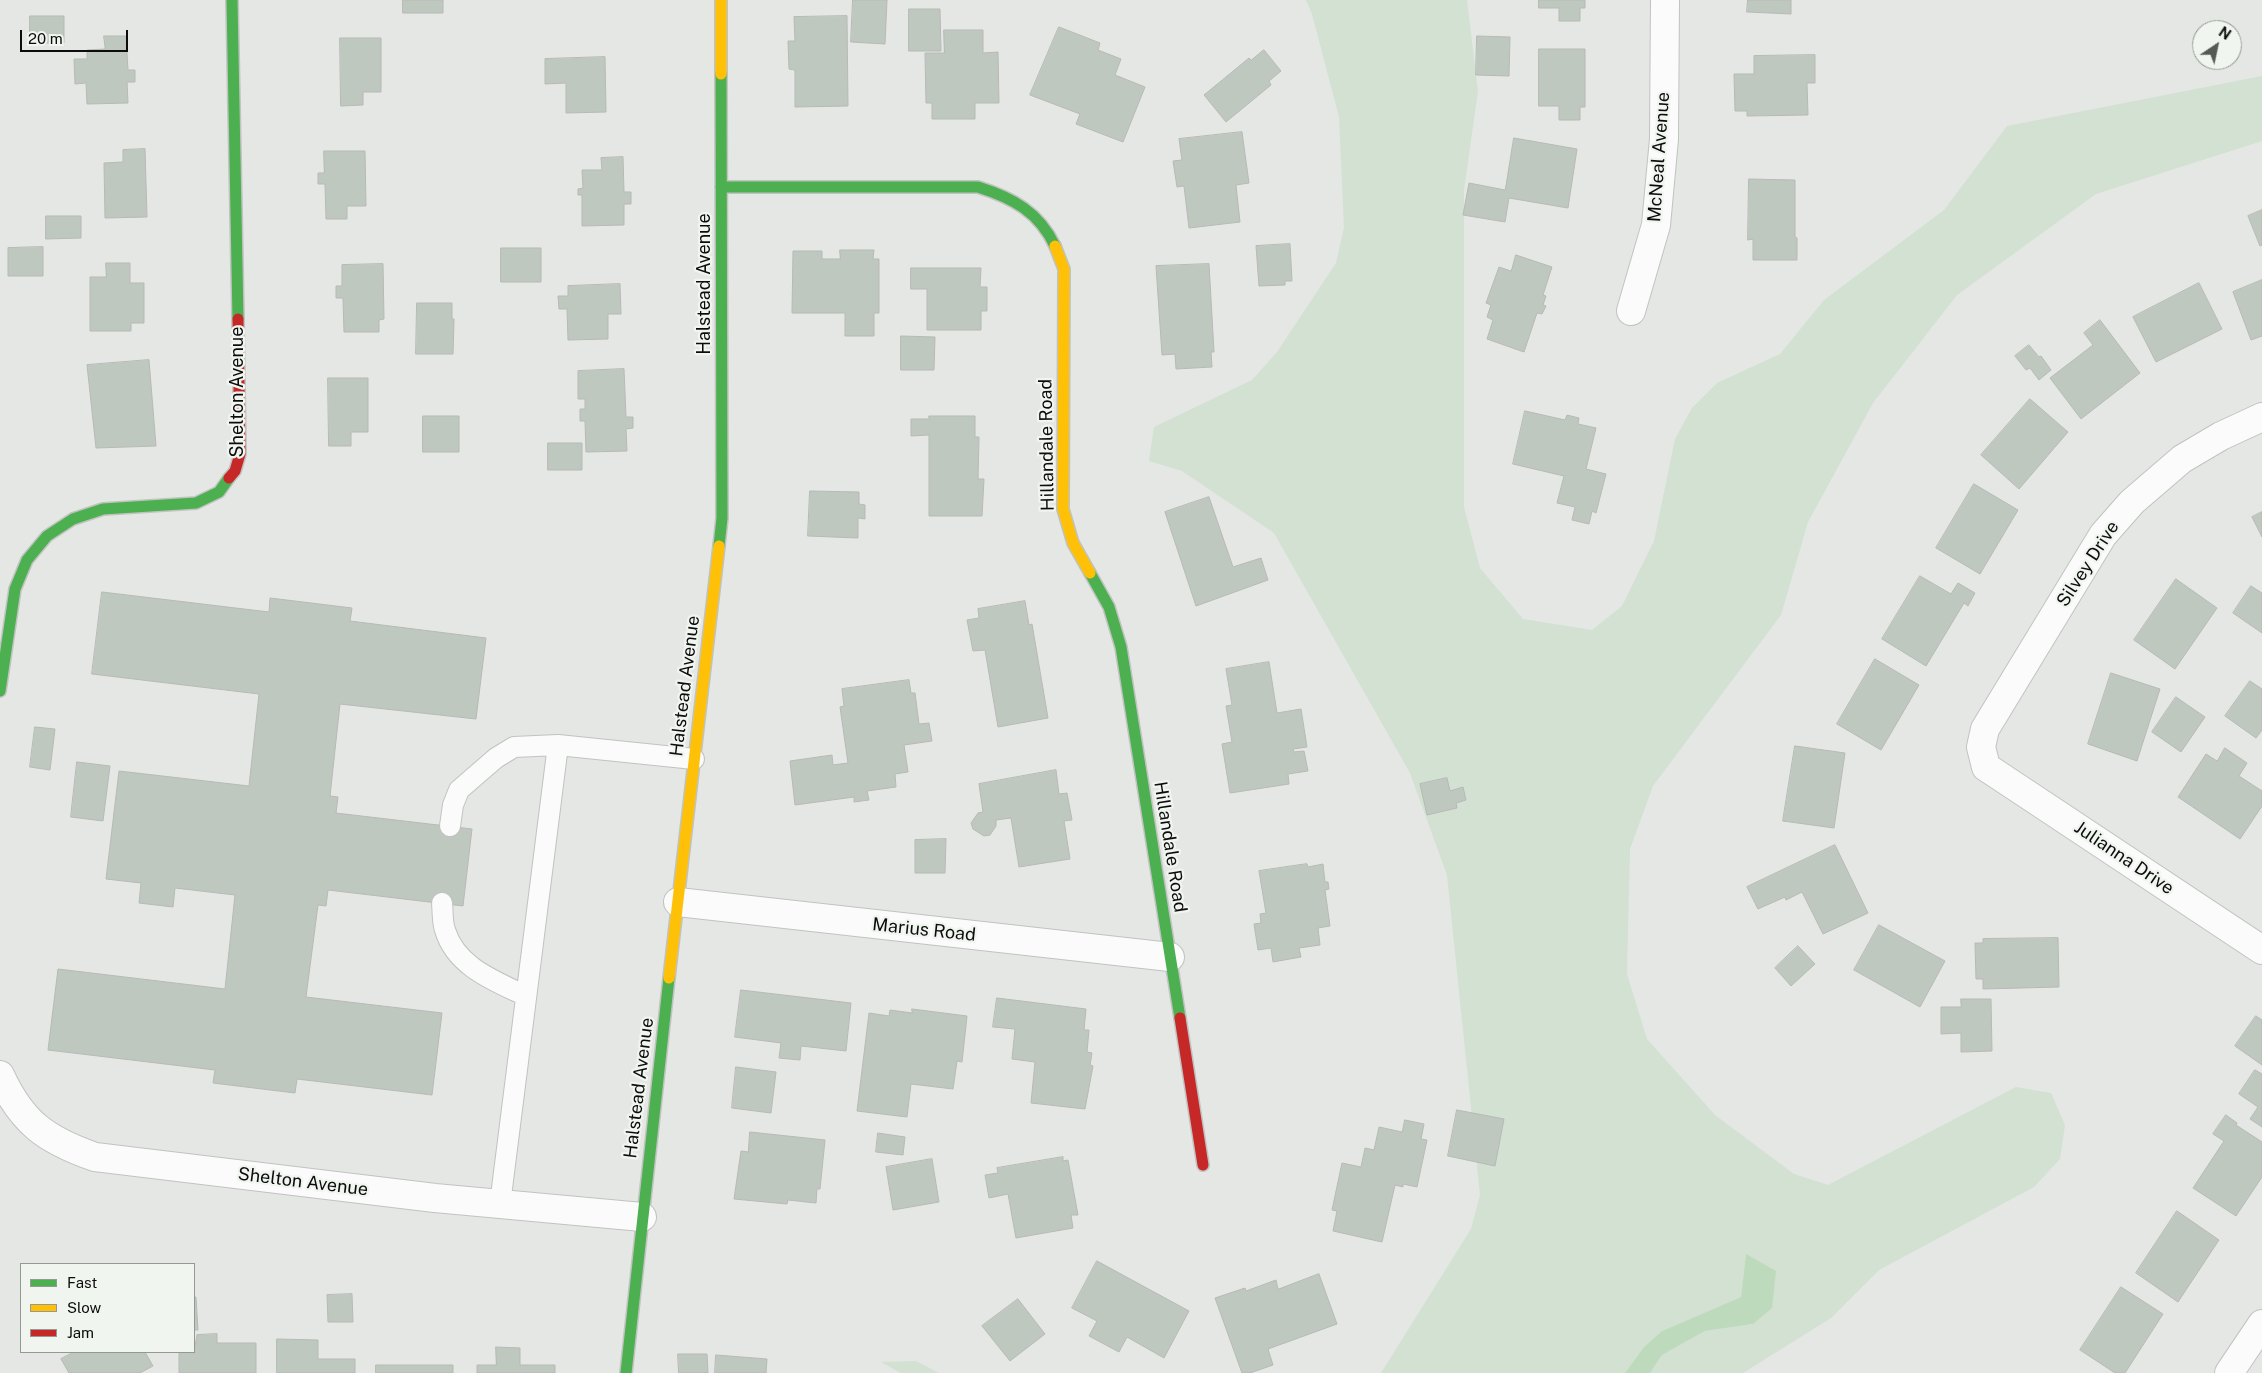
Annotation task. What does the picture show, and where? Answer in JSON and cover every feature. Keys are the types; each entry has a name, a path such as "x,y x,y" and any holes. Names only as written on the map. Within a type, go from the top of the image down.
{"street":[{"name":"Shelton Avenue","path":"0,691 15,589 27,560 47,536 73,519 103,509 196,504 219,492 235,471 240,454 232,0"},
{"name":"Halstead Avenue","path":"626,1373 642,1217 722,518 721,0"},
{"name":"McNeal Avenue","path":"1631,311 1656,225 1664,139 1665,0"},
{"name":"Hillandale Road","path":"721,187 978,187 1005,195 1025,206 1042,222 1057,247 1064,269 1063,509 1073,543 1109,607 1120,647 1203,1165"},
{"name":"Silvey Drive","path":"1986,767 1981,747 1985,729 2103,535 2132,502 2182,459 2221,436 2262,417"},
{"name":"Julianna Drive","path":"1986,767 2262,950"},
{"name":"Marius Road","path":"678,902 1170,956"},
{"name":"Shelton Avenue","path":"0,1075 10,1098 36,1128 64,1146 95,1157 435,1198 642,1217"},
{"path":"2229,1373 2262,1324"}],"lane":[{"path":"450,826 453,805 459,790 496,758 514,747 558,745 694,759"},
{"path":"500,1204 558,745"},
{"path":"442,903 445,930 457,954 482,975 526,996"}],"shaded area":[{"path":"1306,0 1467,0 1478,91 1464,190 1464,507 1480,568 1523,619 1592,630 1622,606 1654,541 1675,439 1692,408 1717,383 1780,354 1824,300 1944,210 2007,126 2262,76 2262,141 2096,194 1957,295 1873,403 1808,522 1781,615 1653,786 1630,849 1627,974 1647,1039 1715,1115 1794,1174 1828,1185 2016,1087 2051,1093 2065,1125 2060,1159 2034,1187 1879,1270 1831,1318 1743,1373 1650,1373 1662,1355 1705,1331 1753,1324 1746,1254 1741,1297 1662,1331 1644,1347 1625,1373 1381,1373 1471,1229 1480,1195 1447,875 1410,773 1274,533 1182,471 1149,461 1154,427 1252,380 1277,352 1336,263 1344,228 1339,117 1312,14"},
{"path":"1746,1254 1776,1271 1772,1308 1753,1324 1705,1331 1662,1355 1650,1373 1625,1373 1644,1347 1662,1331 1741,1297"},
{"path":"916,1361 939,1373 901,1373 881,1362"}],"building":[{"path":"403,0 443,0 443,13 403,13"},
{"path":"853,0 887,0 885,44 851,42"},
{"path":"1539,0 1585,0 1585,8 1580,8 1580,21 1559,21 1559,8 1539,8"},
{"path":"1748,0 1791,0 1791,14 1747,12"},
{"path":"909,9 940,9 941,51 909,51"},
{"path":"30,16 64,16 64,43 30,43"},
{"path":"847,16 848,106 795,107 795,70 789,69 788,41 795,41 794,17"},
{"path":"1059,27 1100,43 1098,50 1121,59 1115,75 1145,87 1123,142 1076,124 1080,114 1030,95"},
{"path":"944,30 983,30 983,53 998,52 999,103 975,103 975,119 932,119 932,103 926,103 925,53 944,53"},
{"path":"104,36 126,36 128,70 135,70 135,82 127,82 128,103 87,104 86,83 75,84 74,59 87,59 87,50 105,49"},
{"path":"1477,36 1510,37 1509,76 1476,75"},
{"path":"340,38 381,38 381,92 363,92 363,105 341,106"},
{"path":"1539,49 1585,49 1585,107 1580,107 1580,120 1559,120 1559,106 1539,106"},
{"path":"1264,50 1281,71 1269,81 1271,85 1226,122 1204,95 1249,58 1251,60"},
{"path":"1815,55 1815,83 1807,83 1808,115 1747,116 1747,111 1735,111 1734,74 1754,74 1754,56"},
{"path":"605,57 606,112 566,113 566,83 545,84 545,59"},
{"path":"1242,132 1249,183 1236,185 1240,222 1189,228 1184,186 1177,187 1173,161 1182,160 1179,139"},
{"path":"1514,138 1577,149 1568,208 1509,198 1505,222 1463,215 1469,183 1505,190"},
{"path":"145,149 147,217 105,218 104,163 123,162 123,150"},
{"path":"324,151 365,151 366,206 347,206 347,219 326,219 325,184 318,184 318,173 324,173"},
{"path":"623,157 624,192 631,192 631,204 624,204 624,225 582,226 582,195 578,195 578,189 583,188 582,170 602,170 601,158"},
{"path":"1749,179 1795,180 1797,260 1753,260 1753,239 1748,240"},
{"path":"2262,210 2262,245 2260,246 2248,216"},
{"path":"46,216 81,216 81,238 46,239"},
{"path":"1290,244 1292,281 1285,281 1285,285 1259,286 1256,246"},
{"path":"43,247 43,276 8,276 8,248"},
{"path":"501,248 541,248 541,282 501,282"},
{"path":"840,250 874,250 873,259 879,259 879,313 874,313 874,336 845,336 845,313 792,313 793,251 822,251 822,259 840,259"},
{"path":"1516,255 1552,267 1543,295 1546,296 1543,305 1546,306 1542,314 1537,313 1524,352 1487,339 1493,320 1487,317 1491,305 1486,303 1499,267 1511,271"},
{"path":"106,263 130,263 130,283 144,283 144,323 131,323 131,331 90,331 90,277 106,277"},
{"path":"383,264 384,319 379,320 379,332 344,332 343,298 336,298 336,286 342,286 342,265"},
{"path":"1209,264 1214,352 1211,352 1212,367 1176,369 1175,354 1162,355 1156,266"},
{"path":"911,268 981,268 980,287 987,287 987,311 981,311 981,330 927,330 927,289 911,289"},
{"path":"2262,280 2262,336 2251,340 2233,292"},
{"path":"2199,283 2222,329 2156,362 2133,317"},
{"path":"620,284 621,314 608,314 608,339 568,340 567,309 559,309 558,296 568,296 568,286"},
{"path":"417,303 452,303 452,319 454,319 453,354 416,354"},
{"path":"2100,320 2140,373 2081,419 2050,378 2093,345 2084,333"},
{"path":"901,336 935,337 934,370 901,370"},
{"path":"2029,345 2039,357 2041,356 2051,370 2039,380 2030,368 2026,370 2015,356"},
{"path":"149,360 156,446 96,448 87,365"},
{"path":"624,369 626,417 633,417 633,428 626,429 627,451 586,452 585,421 580,421 580,409 585,409 585,399 578,399 578,371"},
{"path":"328,378 368,378 368,432 351,432 351,446 329,446"},
{"path":"2030,399 2068,432 2019,489 1981,455"},
{"path":"1525,411 1565,420 1567,415 1579,418 1578,424 1596,428 1586,469 1606,474 1596,513 1592,511 1589,524 1572,520 1575,507 1557,503 1564,476 1513,464"},
{"path":"423,416 459,416 459,452 423,452"},
{"path":"929,416 975,416 975,437 979,437 978,479 984,479 982,516 929,516 929,435 911,436 911,419 929,419"},
{"path":"548,443 582,443 582,470 548,470"},
{"path":"1974,484 2018,510 1980,574 1936,548"},
{"path":"810,491 859,492 859,504 865,505 865,519 858,518 858,538 808,536"},
{"path":"1209,497 1233,567 1261,558 1268,580 1196,606 1165,512"},
{"path":"2262,512 2262,537 2252,517"},
{"path":"1920,576 1951,594 1958,583 1975,593 1968,606 1964,603 1926,666 1882,639"},
{"path":"2176,579 2217,608 2175,669 2134,640"},
{"path":"2251,586 2262,593 2262,633 2233,613"},
{"path":"102,592 269,612 270,598 352,608 350,621 486,638 476,719 340,704 330,796 338,797 336,813 472,829 463,906 328,890 326,906 318,905 306,997 442,1013 432,1095 297,1079 295,1093 213,1083 215,1070 48,1050 58,969 225,989 235,895 175,888 173,907 139,903 141,883 106,879 119,771 249,786 259,694 92,674"},
{"path":"1025,601 1029,625 1032,624 1048,718 998,727 985,650 973,651 967,620 979,618 978,609"},
{"path":"1875,659 1919,685 1881,750 1837,724"},
{"path":"1269,662 1277,713 1301,709 1307,747 1293,749 1294,752 1304,751 1308,771 1288,774 1289,784 1230,793 1222,744 1232,742 1226,706 1232,705 1226,669"},
{"path":"2111,673 2160,689 2137,761 2088,744"},
{"path":"909,680 911,693 915,693 919,724 929,723 932,741 904,745 908,772 895,774 896,787 867,791 869,800 854,802 854,797 795,805 790,761 832,755 833,765 848,763 840,707 844,706 842,689"},
{"path":"2250,681 2262,689 2262,730 2256,738 2225,716"},
{"path":"2176,697 2205,717 2181,752 2152,732"},
{"path":"35,727 55,729 50,770 30,767"},
{"path":"1795,746 1845,753 1834,828 1783,821"},
{"path":"2225,748 2247,763 2239,776 2262,791 2262,806 2240,839 2178,797 2206,754 2217,761"},
{"path":"77,762 110,766 103,821 71,817"},
{"path":"1056,770 1059,794 1067,793 1072,820 1064,821 1070,859 1019,867 1011,818 996,820 996,826 990,835 984,836 973,829 971,823 978,813 983,812 979,784"},
{"path":"1447,778 1450,791 1463,787 1466,800 1456,803 1457,808 1427,815 1420,784"},
{"path":"946,839 945,873 915,873 915,840"},
{"path":"1835,845 1868,913 1823,934 1802,892 1786,900 1785,897 1758,909 1747,887"},
{"path":"1307,864 1308,867 1323,864 1325,882 1328,882 1329,889 1325,890 1330,926 1318,928 1320,945 1299,948 1301,957 1273,962 1271,948 1258,950 1254,924 1261,923 1260,914 1266,913 1259,871"},
{"path":"1879,925 1945,961 1920,1007 1854,970"},
{"path":"2058,938 2059,987 1983,989 1983,979 1976,979 1975,943 1983,943 1983,939"},
{"path":"1798,946 1815,964 1791,986 1775,968"},
{"path":"741,990 851,1003 846,1051 801,1046 800,1060 779,1058 781,1043 735,1037"},
{"path":"997,998 1086,1009 1084,1030 1089,1030 1087,1052 1092,1053 1090,1065 1093,1066 1085,1109 1031,1103 1035,1062 1012,1059 1015,1029 993,1027"},
{"path":"1961,999 1991,999 1992,1051 1961,1052 1961,1033 1941,1034 1941,1007 1961,1007"},
{"path":"912,1009 967,1016 962,1062 957,1061 953,1089 911,1084 907,1117 857,1111 869,1013 889,1016 890,1010 912,1013"},
{"path":"2256,1016 2262,1020 2262,1065 2235,1046"},
{"path":"736,1067 776,1072 771,1113 732,1108"},
{"path":"2255,1070 2262,1074 2262,1127 2250,1119 2258,1107 2239,1094"},
{"path":"1457,1110 1504,1119 1495,1166 1448,1156"},
{"path":"2226,1115 2237,1123 2236,1125 2262,1142 2262,1177 2236,1216 2193,1188 2224,1141 2213,1134"},
{"path":"1405,1120 1424,1124 1421,1139 1427,1140 1417,1187 1403,1184 1403,1187 1395,1185 1382,1242 1333,1231 1337,1211 1332,1210 1342,1163 1361,1167 1365,1148 1374,1150 1379,1127 1402,1132"},
{"path":"750,1132 825,1140 820,1189 817,1189 816,1203 788,1200 787,1204 734,1199 741,1151 748,1152"},
{"path":"878,1133 905,1137 903,1155 876,1152"},
{"path":"1063,1157 1063,1161 1068,1160 1078,1215 1071,1215 1073,1228 1016,1238 1008,1194 989,1198 985,1175 998,1173 997,1168"},
{"path":"932,1159 939,1202 893,1210 886,1167"},
{"path":"2177,1211 2219,1240 2178,1302 2136,1273"},
{"path":"1097,1261 1189,1311 1164,1358 1127,1337 1119,1352 1089,1336 1097,1321 1072,1308"},
{"path":"1319,1274 1337,1324 1268,1349 1273,1365 1250,1373 1242,1373 1215,1298 1245,1288 1246,1291 1276,1280 1278,1289"},
{"path":"2121,1287 2163,1314 2125,1373 2115,1373 2080,1350"},
{"path":"352,1294 353,1322 328,1322 327,1295"},
{"path":"195,1297 196,1297 198,1330 195,1330"},
{"path":"1018,1299 1045,1334 1010,1361 982,1326"},
{"path":"217,1334 217,1343 256,1343 256,1373 179,1373 179,1353 195,1353 197,1335"},
{"path":"277,1339 318,1340 318,1359 355,1359 355,1373 277,1373"},
{"path":"496,1347 520,1348 520,1365 555,1365 555,1373 477,1373 477,1365 496,1365"},
{"path":"72,1353 146,1353 153,1366 140,1373 69,1373 61,1359"},
{"path":"678,1354 707,1354 708,1373 679,1373"},
{"path":"716,1355 767,1359 766,1373 715,1373"},
{"path":"376,1365 453,1365 453,1373 376,1373"}],"traffic: fast":[{"path":"232,0 238,319"},
{"path":"719,546 722,518 721,74"},
{"path":"721,187 978,187 1003,196 1024,208 1041,224 1055,246"},
{"path":"0,691 15,589 27,560 47,536 73,519 103,509 196,503 219,492 229,478"},
{"path":"1090,573 1109,607 1121,647 1180,1018"},
{"path":"626,1373 669,978"}],"traffic: slow":[{"path":"721,0 721,74"},
{"path":"1055,246 1064,269 1063,509 1073,543 1090,573"},
{"path":"669,978 719,546"}],"traffic: jam":[{"path":"229,478 235,471 240,454 238,319"},
{"path":"1180,1018 1203,1165"}]}
